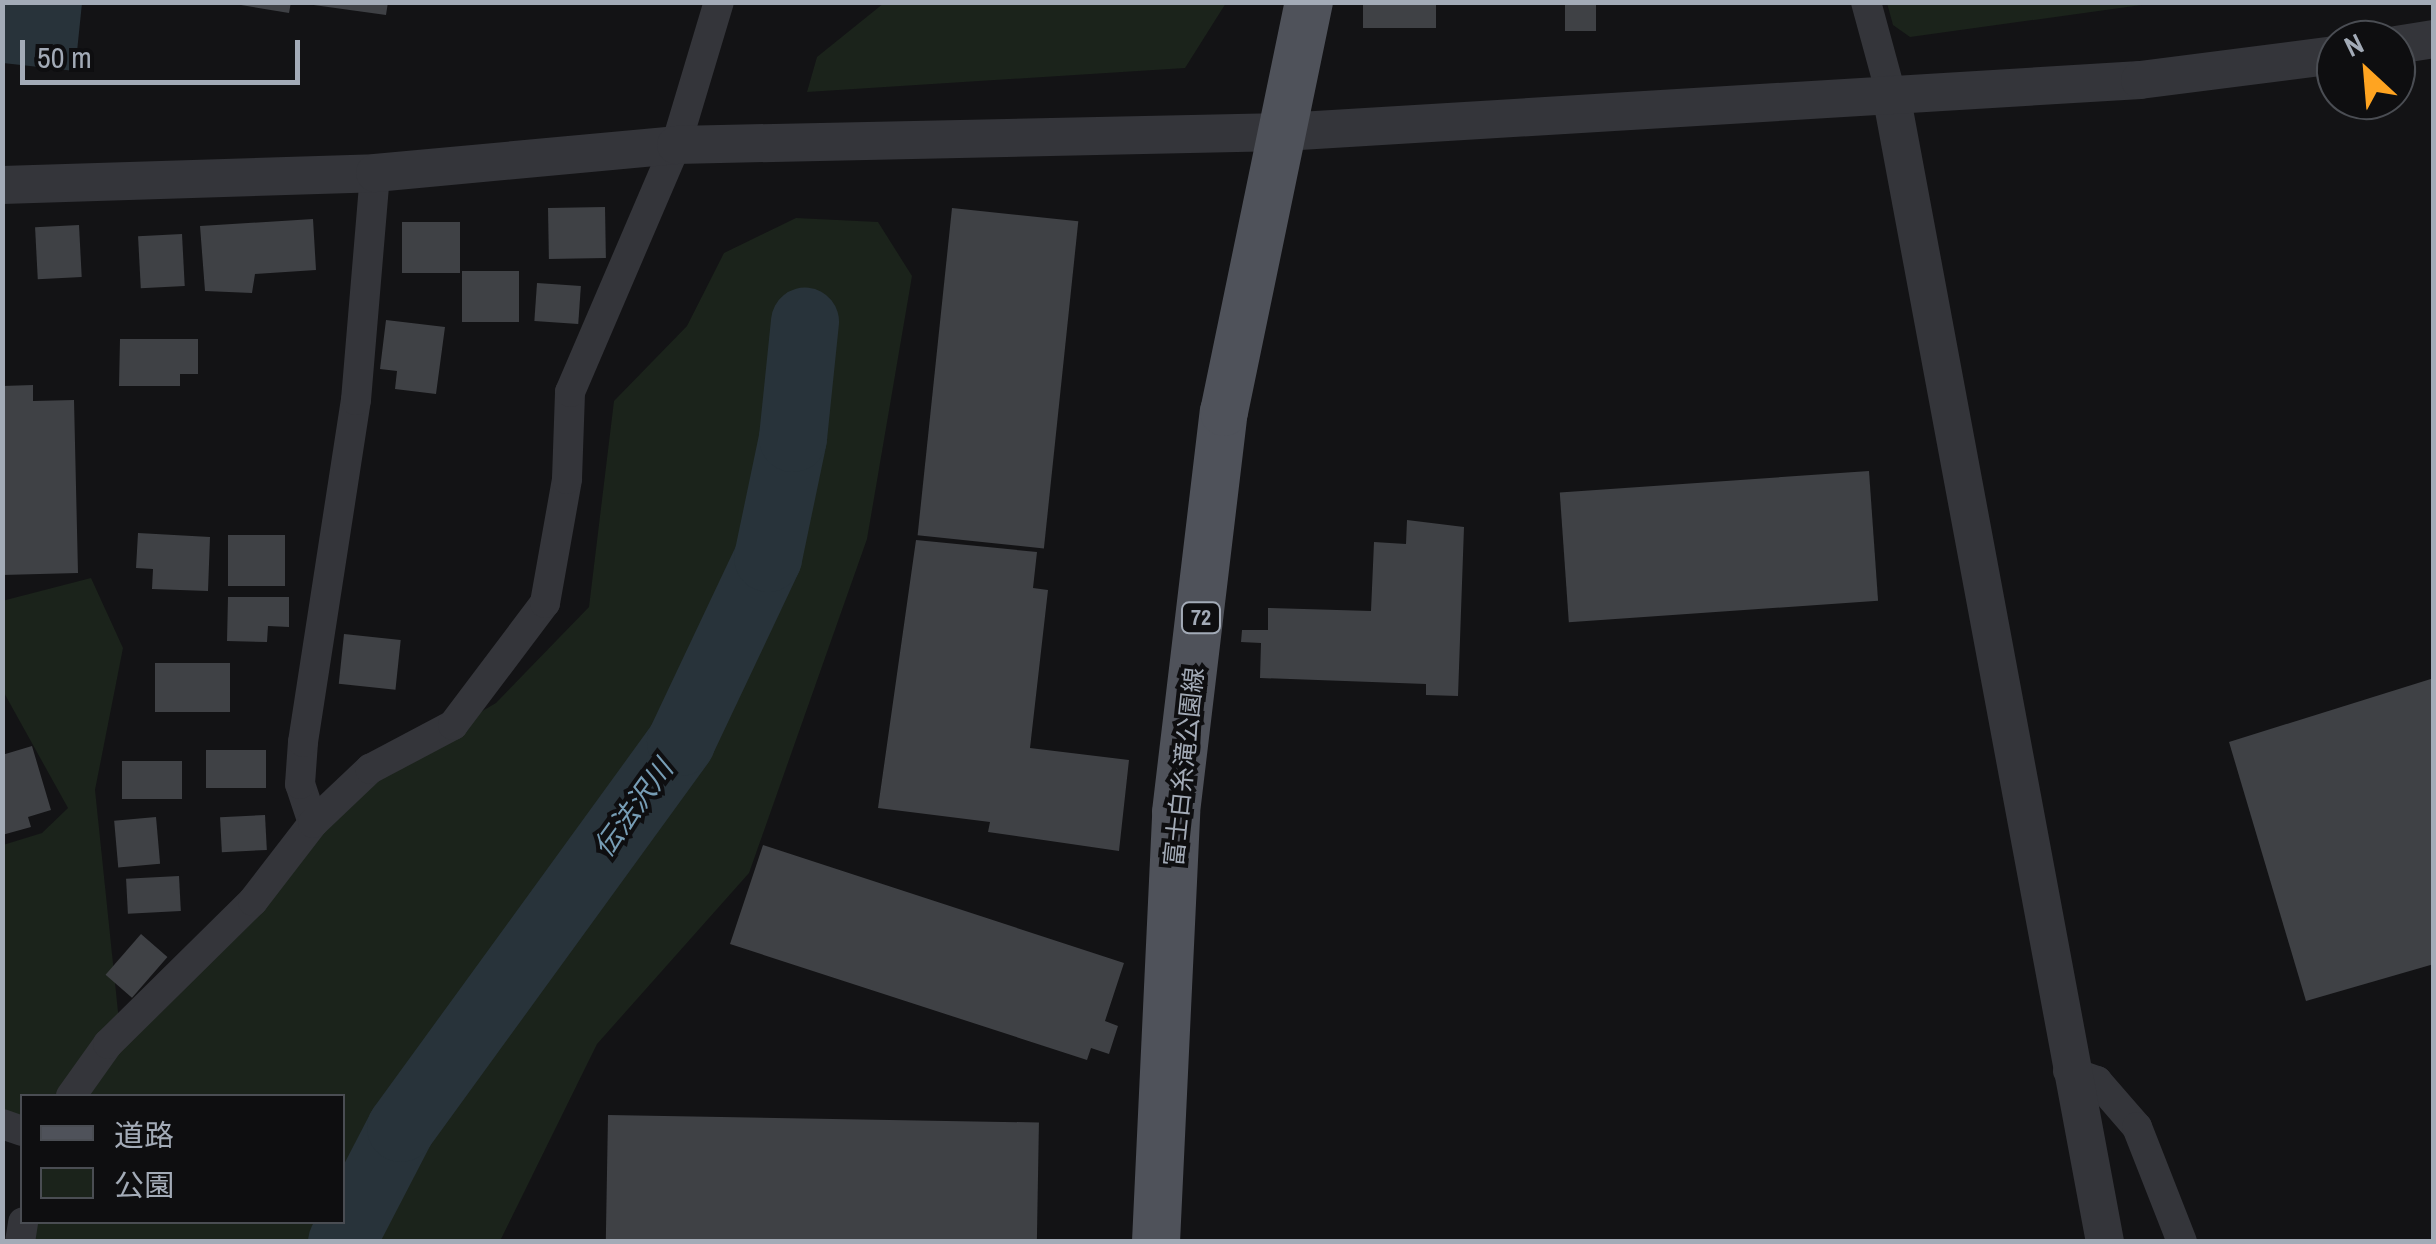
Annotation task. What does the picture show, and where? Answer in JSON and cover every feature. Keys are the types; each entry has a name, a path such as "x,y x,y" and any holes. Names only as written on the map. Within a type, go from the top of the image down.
{"main road":[{"name":"富士白糸滝公園線","path":"1156,1242 1176,812 1224,412 1309,2"}],"street":[{"path":"72,1094 108,1044 252,901 313,823 370,769 453,725 545,603 567,478 570,392 676,145 720,2"},
{"path":"1866,2 1892,94 2068,1071 2104,1242"},
{"path":"2,185 374,173 676,145 1282,132 2140,80 2316,58"},
{"path":"313,823 300,784 302,742 356,400 374,173"},
{"path":"2068,1071 2096,1081 2137,1127 2182,1242"}],"green space":[{"path":"1887,2 2156,3 1910,37 1893,25"},
{"path":"884,3 1226,3 1185,68 807,92 817,57"},
{"path":"796,218 878,222 912,276 867,539 749,873 597,1044 500,1241 25,1241 29,1224 345,1224 345,1094 20,1094 20,1125 3,1115 3,845 42,833 68,808 3,691 2,601 91,578 123,648 95,790 120,1031 348,790 496,703 589,607 614,401 687,326 724,253"}],"shaded area":[{"path":"3,2 82,3 75,71 3,63"}],"building":[{"path":"223,2 291,2 289,13"},
{"path":"292,2 388,2 386,15"},
{"path":"1363,2 1436,2 1436,28 1363,28"},
{"path":"1565,2 1596,2 1596,31 1565,31"},
{"path":"605,207 606,258 549,259 548,208"},
{"path":"952,208 1078,221 1044,548 918,535"},
{"path":"313,219 316,270 255,274 252,293 205,291 200,226"},
{"path":"402,222 460,222 460,273 402,273"},
{"path":"79,225 82,277 38,279 35,227"},
{"path":"182,234 185,286 141,288 138,236"},
{"path":"462,271 519,271 519,322 462,322"},
{"path":"537,283 581,286 578,324 534,321"},
{"path":"386,320 445,327 436,394 395,389 397,371 380,369"},
{"path":"120,339 198,339 198,374 180,374 180,386 119,386"},
{"path":"33,385 33,401 74,400 78,573 2,575 2,386"},
{"path":"1869,471 1878,601 1569,622 1560,493"},
{"path":"1407,520 1464,527 1458,696 1426,695 1426,684 1260,678 1261,643 1241,642 1242,630 1268,630 1268,608 1371,611 1374,542 1406,544"},
{"path":"138,533 210,537 208,591 152,589 153,569 136,568"},
{"path":"228,535 285,535 285,586 228,586"},
{"path":"916,540 1037,552 1033,588 1048,590 1030,748 1129,760 1119,851 988,832 990,822 878,808"},
{"path":"228,597 289,597 289,627 268,626 267,642 227,641"},
{"path":"344,634 401,640 395,690 339,684"},
{"path":"155,663 230,663 230,712 155,712"},
{"path":"2434,678 2434,964 2306,1001 2229,742"},
{"path":"32,746 51,810 28,817 31,827 2,835 2,755"},
{"path":"206,750 266,750 266,788 206,788"},
{"path":"122,761 182,761 182,799 122,799"},
{"path":"265,815 267,850 222,852 220,817"},
{"path":"156,817 160,864 118,867 114,821"},
{"path":"763,845 1124,963 1105,1021 1118,1026 1109,1054 1091,1048 1087,1060 730,944"},
{"path":"179,876 181,911 128,914 126,879"},
{"path":"141,934 167,957 132,998 106,975"},
{"path":"608,1115 1039,1123 1037,1242 606,1242"}],"waterway":[{"name":"伝法沢川","path":"342,1242 401,1128 681,742 768,558 793,438 805,322"}]}
